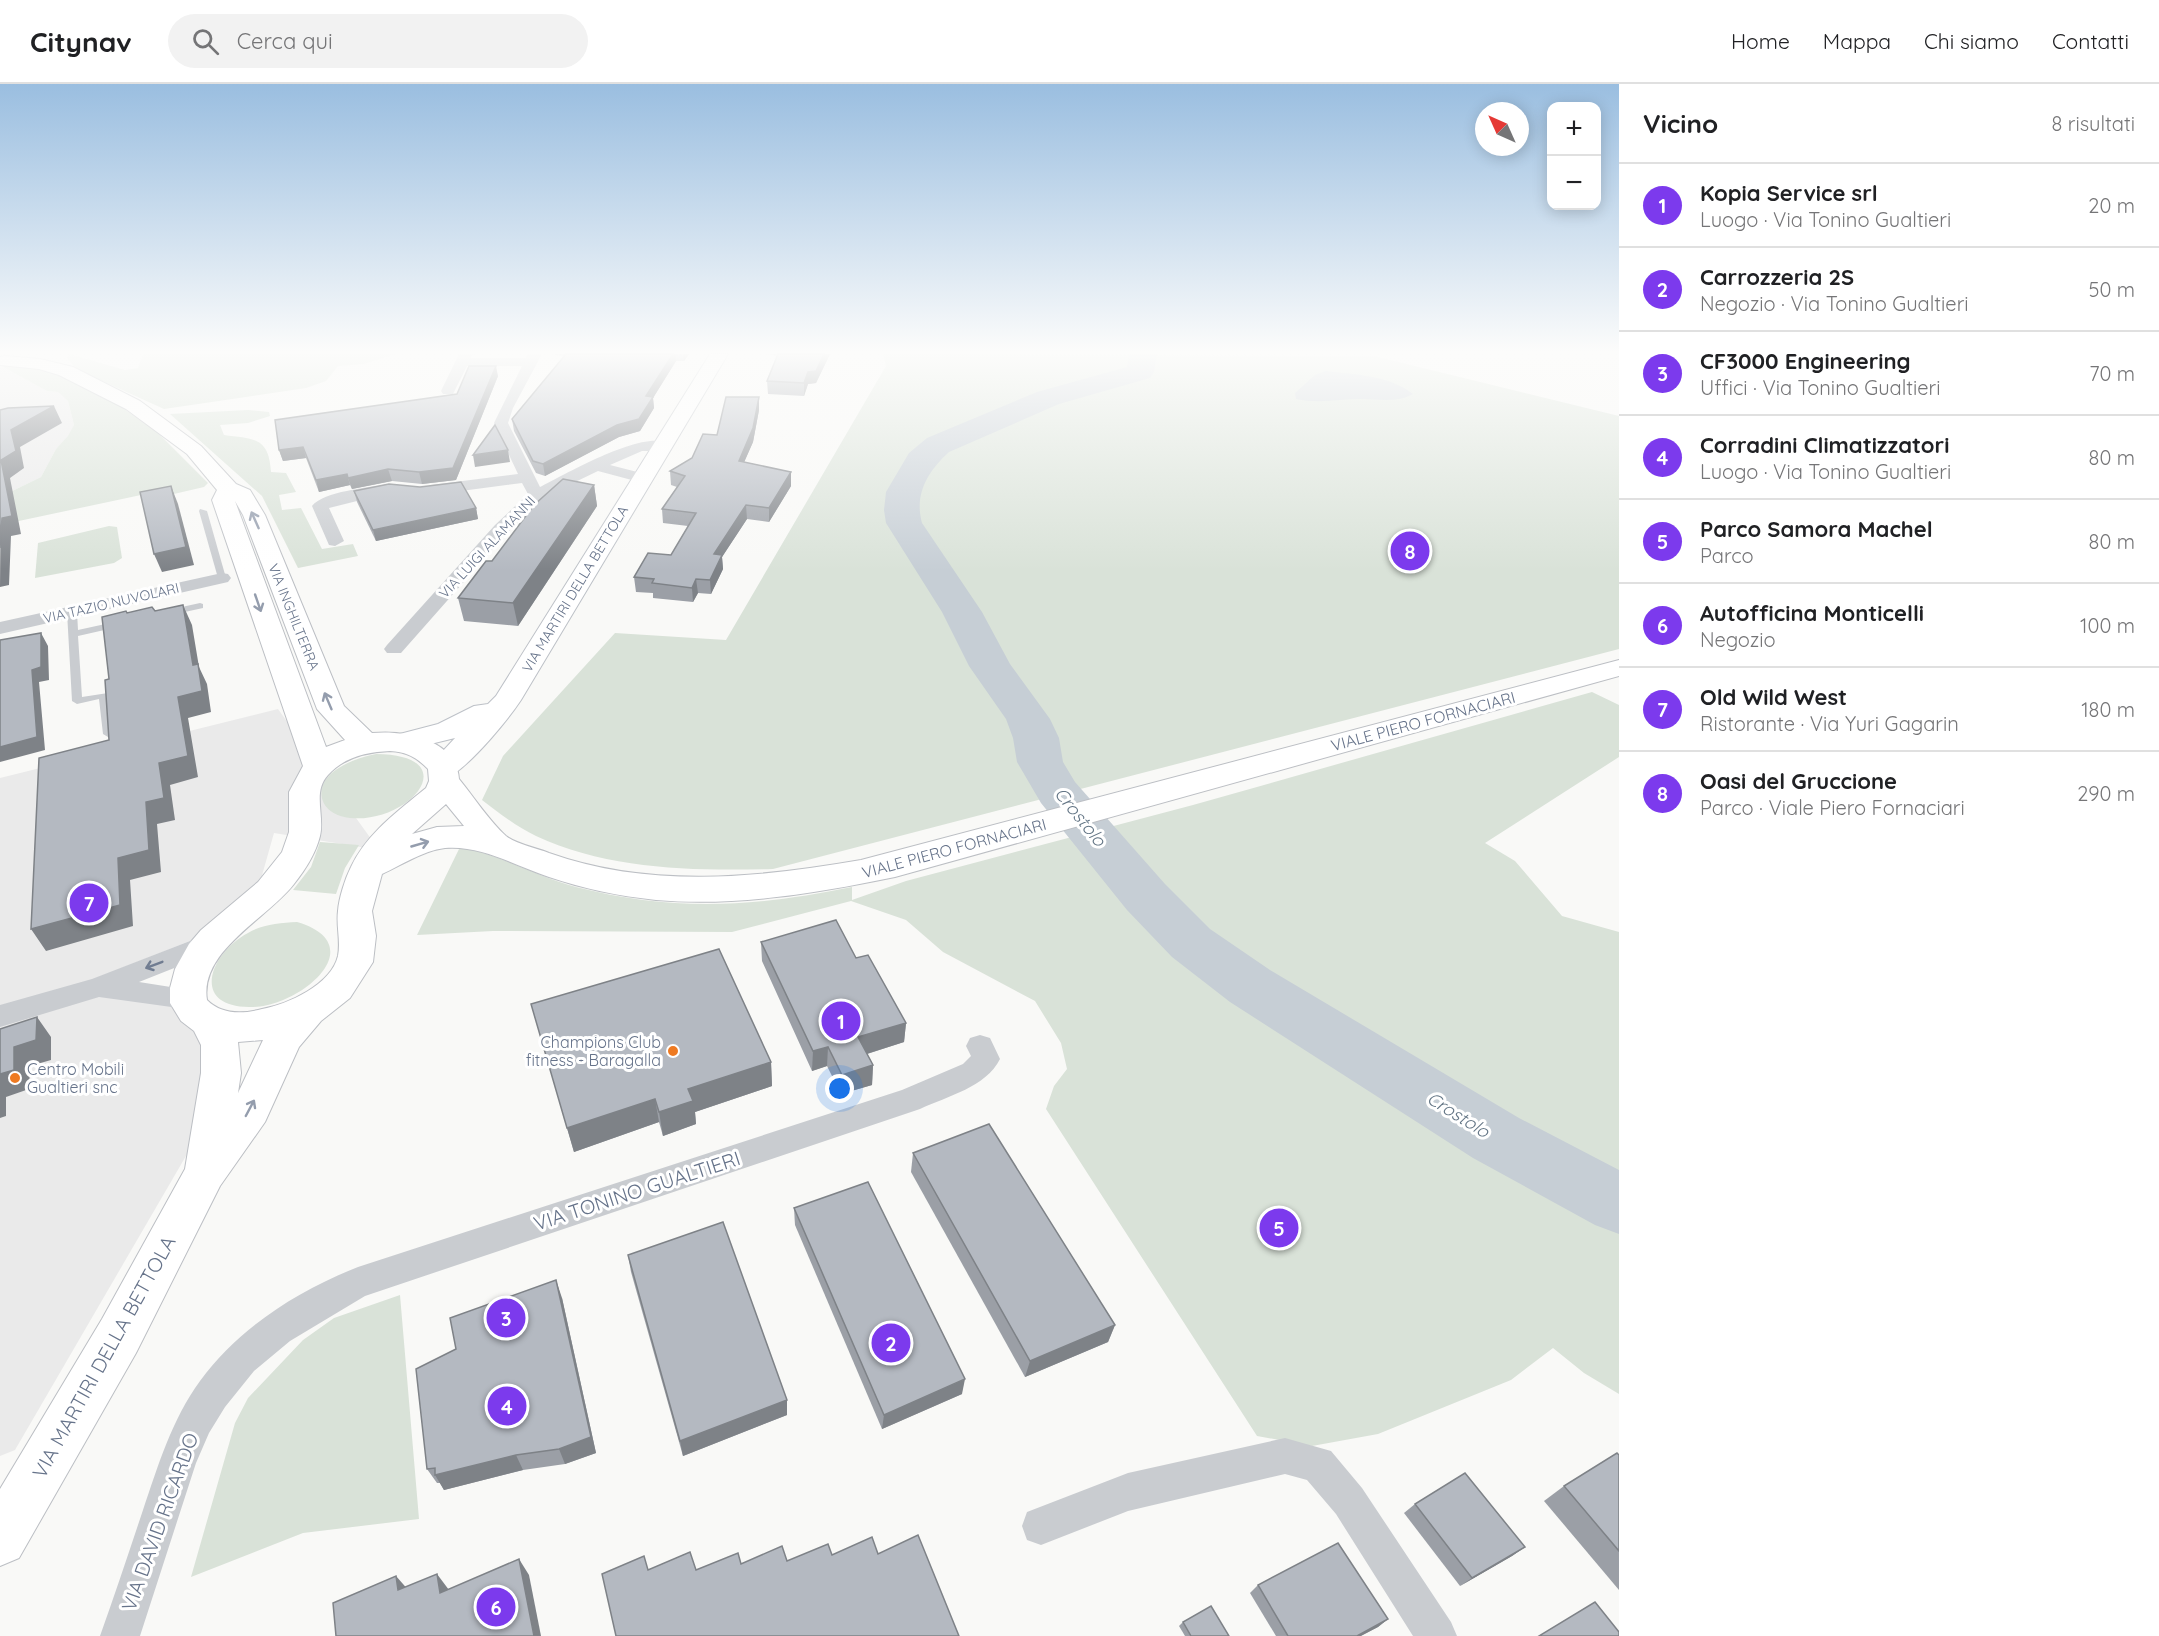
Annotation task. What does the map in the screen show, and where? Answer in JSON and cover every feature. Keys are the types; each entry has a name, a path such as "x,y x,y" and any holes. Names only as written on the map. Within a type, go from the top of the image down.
{"main road":[{"name":"VIA INGHILTERRA","path":"162,426 194,450 228,489 242,495 254,515 331,709 366,744"},
{"name":"VIA MARTIRI DELLA BETTOLA","path":"0,1539 119,1336 205,1173 250,1110 271,1060 285,1036 308,1011 337,988 355,962 358,936 355,911 367,868 386,839 439,794 444,774 507,700 675,426"},
{"name":"VIA INGHILTERRA","path":"228,489 223,500 318,766"},
{"name":"VIALE PIERO FORNACIARI","path":"367,868 408,848 447,837 493,841 541,862 622,884 705,889 765,887 827,880 895,865 1619,668"},
{"path":"197,1009 193,966 208,944 276,884 293,861 305,833 303,798 308,780 318,766 330,757 366,744 402,742 448,731 507,700"},
{"path":"402,742 430,753 444,774"},
{"name":"VIALE PIERO FORNACIARI","path":"444,774 454,797 493,841"},
{"name":"VIA MARTIRI DELLA BETTOLA","path":"197,1009 232,1027 260,1026 308,1011"},
{"name":"VIA MARTIRI DELLA BETTOLA","path":"197,1009 220,1045 221,1073 205,1173"}],"street":[{"path":"503,426 536,495"},
{"name":"VIA LUIGI ALAMANNI","path":"394,649 501,529 536,495 628,450 642,446 663,446"},
{"path":"597,466 643,478"},
{"path":"335,541 320,506 331,500 392,488 407,490 527,478"},
{"name":"VIA TAZIO NUVOLARI","path":"0,628 222,578"},
{"path":"0,1016 98,987 208,944"},
{"path":"98,987 197,1009"},
{"name":"VIA TONINO GUALTIERI","path":"274,1330 311,1304 358,1282 910,1100 973,1072 986,1059 980,1046"},
{"name":"VIA DAVID RICARDO","path":"120,1636 185,1444 211,1394 238,1362 274,1330"},
{"path":"1041,1526 1128,1492 1285,1455 1318,1464 1349,1501 1437,1636"}],"lane":[{"path":"203,511 222,578"},
{"path":"165,614 200,606"},
{"path":"72,612 77,701 104,695 108,734"},
{"path":"73,634 131,621"}],"shaded area":[{"path":"0,426 73,426 69,436 56,449 41,477 0,497"},
{"path":"73,426 149,426 208,483 204,487 148,500 141,495 0,525 0,497 41,477 56,449"},
{"path":"184,426 221,426 224,435 258,442 267,452 271,472 286,473 296,492 279,495 282,510 301,508 322,549 353,544 358,556 298,568 262,496"},
{"path":"851,426 1619,426 1619,649 773,869 652,866 593,856 536,836 482,800 503,756 615,633 726,640"},
{"path":"109,526 117,527 122,558 114,563 35,578 38,543"},
{"path":"1592,692 1619,705 1619,757 1485,843 1515,861 1562,916 1619,932 1619,1394 1584,1373 1553,1348 1511,1380 1378,1434 1312,1446 1257,1436 1046,1109 1054,1086 1067,1069 1061,1043 1035,1001 943,952 906,920 851,901 732,932 493,931 417,935 460,847 475,850 576,887 647,900 714,904 747,902 816,894 852,887 852,900 906,881 1193,805"},
{"path":"278,709 379,850 274,833 257,893 205,935 61,992 100,991 147,996 185,1012 207,1050 197,1137 15,1450 0,1456 0,778"},
{"path":"376,754 403,757 419,765 424,776 420,789 409,801 392,811 372,817 339,816 325,806 322,791 329,776 346,764"},
{"path":"320,842 359,845 345,868 336,894 293,890 311,867"},
{"path":"297,922 319,932 329,945 329,960 321,974 288,998 268,1005 249,1007 230,1004 218,998 213,988 212,977 216,964 224,952 248,933 260,928"},
{"path":"400,1295 419,1519 303,1533 191,1577 235,1423 248,1398 303,1340 334,1318"}],"building":[{"path":"0,426 17,426 11,430 16,451 1,460 12,516 2,518 0,548"},
{"path":"276,426 471,426 453,468 419,472 388,469 348,478 347,474 316,480 303,447 279,450"},
{"path":"494,426 496,426 508,450 473,455"},
{"path":"516,426 614,426 543,464 533,461"},
{"path":"719,426 753,426 739,461 791,472 769,508 746,505 714,554 722,555 710,580 696,579 692,588 652,583 654,579 634,577 648,553 671,555 696,513 662,509 685,476 670,471 692,458 703,434 717,435"},
{"path":"563,479 594,485 513,603 458,598 486,561 492,561 534,505"},
{"path":"461,482 476,508 373,530 354,491 389,484 420,487"},
{"path":"171,486 186,547 154,554 140,492"},
{"path":"183,605 193,665 198,664 202,691 178,697 188,756 159,763 164,798 146,802 149,850 118,858 120,905 31,929 39,758 109,740 105,680 109,679 102,617 152,607 155,611"},
{"path":"41,633 41,667 32,670 37,737 0,747 0,640"},
{"path":"836,920 856,958 868,955 906,1023 858,1037 873,1065 842,1075 828,1047 813,1051 761,942"},
{"name":"Champions Club fitness - Baragalla","path":"719,949 771,1062 688,1089 693,1101 659,1112 655,1099 567,1128 531,1004"},
{"path":"37,1017 36,1040 14,1047 14,1070 0,1074 0,1029"},
{"path":"989,1124 1115,1325 1030,1361 913,1153"},
{"path":"868,1182 965,1379 884,1415 794,1208"},
{"path":"723,1222 787,1400 680,1441 628,1255"},
{"path":"556,1280 591,1437 559,1449 516,1455 435,1475 435,1468 427,1469 416,1369 456,1349 450,1318"},
{"path":"1617,1453 1619,1455 1619,1551 1564,1486"},
{"path":"1465,1473 1525,1547 1472,1578 1415,1504"},
{"path":"918,1535 959,1636 616,1636 602,1574 644,1556 648,1570 690,1552 696,1570 738,1553 741,1564 782,1546 787,1561 828,1544 832,1555 872,1537 878,1554"},
{"path":"1338,1543 1388,1619 1357,1636 1288,1636 1258,1585"},
{"path":"519,1559 534,1636 336,1636 333,1603 396,1576 398,1590 437,1574 440,1593"},
{"path":"1595,1602 1619,1632 1619,1636 1539,1636"},
{"path":"1211,1606 1229,1636 1191,1636 1183,1622"}],"waterway":[{"name":"Crostolo","path":"981,426 938,445 921,460 903,492 901,510 904,523 962,612 990,666 1028,719 1036,738 1040,762 1058,792 1084,825 1146,897 1191,943 1250,986 1496,1138 1619,1204"}],"place":[{"name":"Oasi del Gruccione","path":"1410,551"},
{"name":"Old Wild West","path":"89,903"},
{"name":"Kopia Service srl","path":"841,1021"},
{"name":"Champions Club fitness - Baragalla","path":"673,1051"},
{"name":"Centro Mobili Gualtieri snc","path":"15,1078"},
{"name":"Parco Samora Machel","path":"1279,1228"},
{"name":"CF3000 Engineering","path":"506,1318"},
{"name":"Carrozzeria 2S","path":"891,1343"},
{"name":"Corradini Climatizzatori","path":"507,1406"},
{"name":"Autofficina Monticelli","path":"496,1607"}]}
